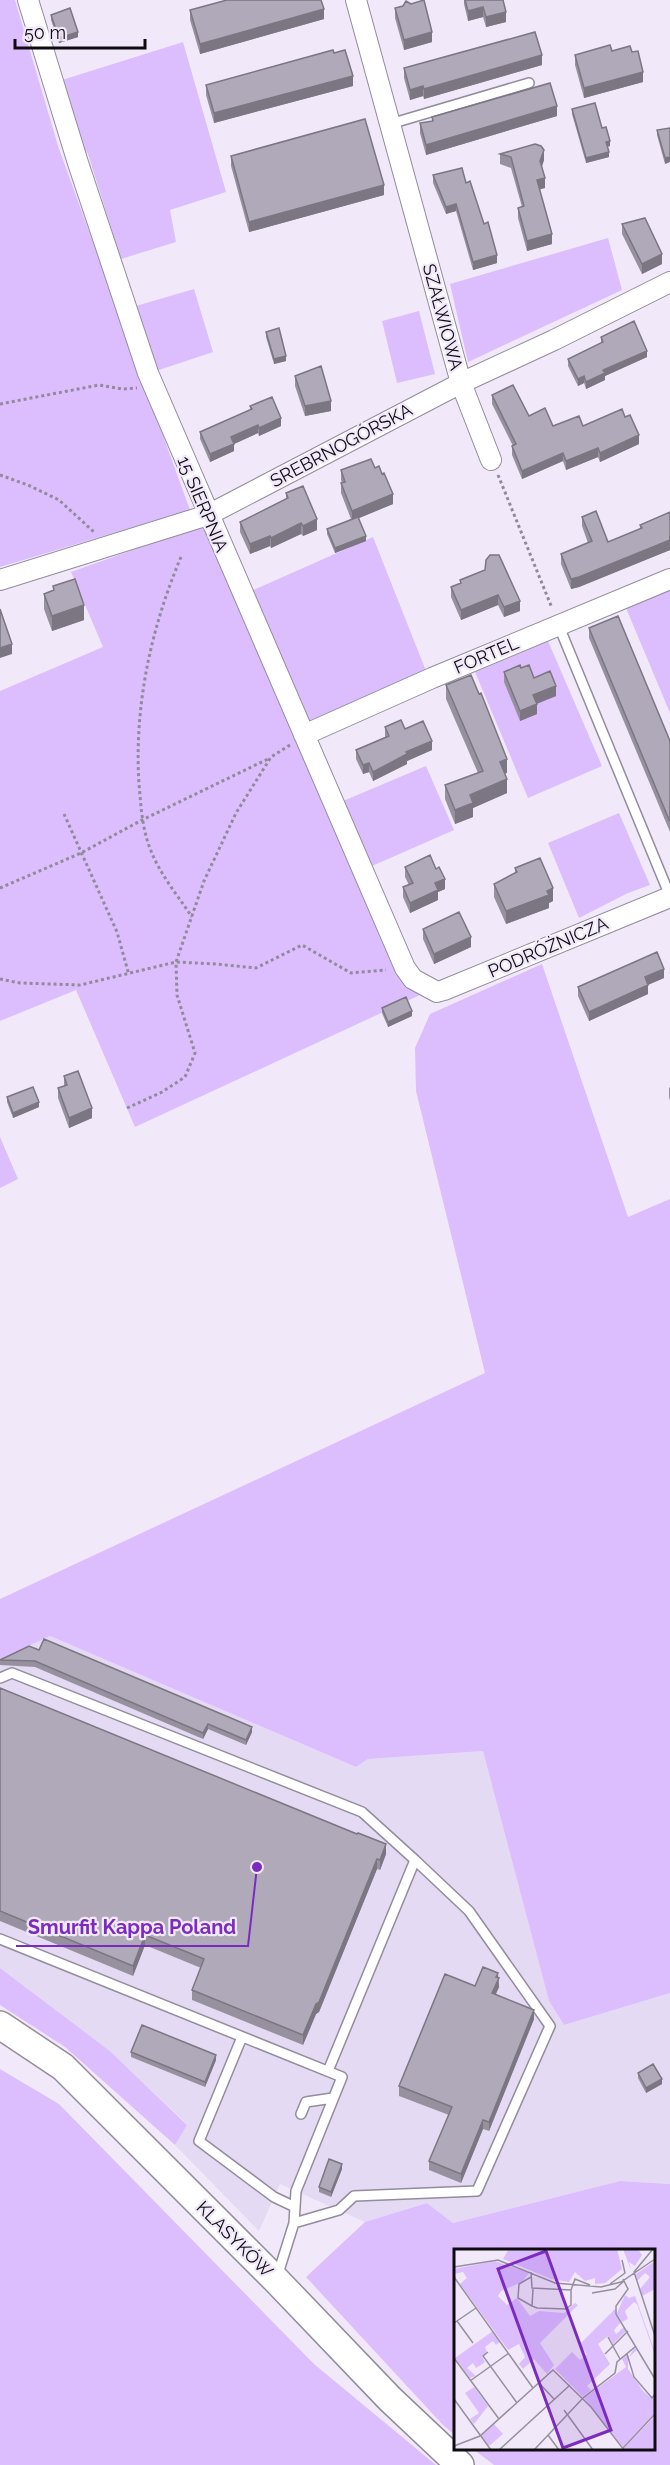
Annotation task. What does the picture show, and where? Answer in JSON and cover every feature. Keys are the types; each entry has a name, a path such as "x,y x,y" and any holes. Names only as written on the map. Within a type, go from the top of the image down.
{"street":[{"name":"15 SIERPNIA","path":"28,0 78,163 153,385 405,968 413,979 425,987"},
{"name":"SZAŁWIOWA","path":"356,0 461,383 491,460"},
{"name":"SREBRNOGÓRSKA","path":"0,580 208,515 461,383 670,282"},
{"name":"FORTEL","path":"304,735 558,624 670,579"},
{"name":"PODRÓŻNICZA","path":"425,987 437,992 444,990 670,896"},
{"name":"KLASYKÓW","path":"0,2025 63,2067 276,2280 390,2399 460,2465"}],"lane":[{"path":"390,124 529,83"},
{"path":"558,624 670,896"},
{"path":"0,1678 12,1673 362,1812 469,1911 550,2026 477,2191 354,2196 339,2210 294,2223"},
{"path":"328,2071 415,1860"},
{"path":"0,1939 342,2077 296,2191 294,2223 276,2280"},
{"path":"242,2037 199,2141 274,2197 295,2206"},
{"path":"301,2114 306,2102 333,2098"}],"path":[{"path":"0,404 99,385 123,389 146,388 153,385"},
{"path":"491,460 558,624"},
{"path":"0,475 28,485 58,500 109,546"},
{"path":"181,557 164,598 141,701 137,745 142,820 151,852 192,917"},
{"path":"0,888 81,853 142,820 271,757 304,735"},
{"path":"127,1108 162,1092 185,1077 195,1053 177,995 176,962 204,881 236,813 271,757"},
{"path":"64,814 117,932 129,975"},
{"path":"0,979 20,983 80,985 176,962 256,968 302,945 351,973 405,968"}],"shaded area":[{"path":"0,0 15,0 58,146 190,510 0,567"},
{"path":"183,42 226,192 170,210 176,242 121,259 88,154 80,142 62,80"},
{"path":"608,238 622,290 468,362 450,284"},
{"path":"194,289 213,352 156,371 136,306"},
{"path":"419,311 435,374 397,383 382,321"},
{"path":"206,524 405,980 420,995 135,1127 76,990 0,1021 0,691 103,647 71,572"},
{"path":"373,537 426,671 306,722 251,591"},
{"path":"670,590 670,713 626,608"},
{"path":"548,641 602,766 528,798 475,672"},
{"path":"426,766 454,830 372,866 343,801"},
{"path":"619,813 650,885 628,893 579,918 548,843"},
{"path":"542,964 628,1217 670,1199 670,1993 564,2025 549,2001 483,1751 368,1759 356,1767 50,1636 0,1659 0,1599 485,1373 416,1091 415,1048 430,1014"},
{"path":"0,1137 18,1179 0,1188"},
{"path":"50,1636 356,1767 368,1759 483,1751 549,2001 564,2025 670,1993 670,2184 620,2181 453,2223 427,2203 365,2222 280,2184 259,2231 175,2145 187,2124 110,2051 0,1968 0,1659"},
{"path":"0,1968 110,2051 187,2125 175,2145 65,2047 0,2005"},
{"path":"0,2069 59,2104 314,2364 436,2465 0,2465"},
{"path":"620,2181 670,2184 670,2465 494,2465 474,2450 655,2450 655,2249 454,2249 454,2434 306,2277 365,2222 427,2203 453,2223"}],"building":[{"path":"227,0 321,0 324,9 200,44 190,10"},
{"path":"424,0 432,32 404,40 395,8 403,6 406,1 411,4"},
{"path":"465,0 503,0 506,12 486,17 483,7 468,11"},
{"path":"70,8 78,32 59,38 51,15"},
{"path":"535,32 542,55 424,89 423,86 410,90 404,68"},
{"path":"610,45 612,51 630,46 632,52 638,51 643,72 584,88 575,55"},
{"path":"333,50 334,53 345,50 353,76 214,113 206,85"},
{"path":"550,83 557,106 426,145 420,123 433,121 432,117"},
{"path":"595,103 602,128 606,127 610,141 606,142 609,152 586,158 572,109"},
{"path":"365,119 384,185 249,222 231,156"},
{"path":"670,128 670,157 665,158 657,130"},
{"path":"535,144 544,150 540,161 545,178 537,180 552,234 527,241 518,208 524,206 511,157 500,154"},
{"path":"462,168 466,183 470,181 484,224 488,222 497,255 473,262 456,204 446,207 433,175"},
{"path":"645,218 662,254 642,264 622,224"},
{"path":"634,321 647,351 603,370 605,373 586,382 584,376 578,379 568,359 603,342 601,337"},
{"path":"279,328 286,356 274,359 266,332"},
{"path":"321,366 331,401 305,406 295,376"},
{"path":"513,385 529,416 545,408 553,426 579,416 583,426 622,409 625,417 630,415 639,435 600,453 598,448 566,461 563,453 522,471 512,446 516,444 492,395"},
{"path":"272,397 281,418 231,437 234,444 210,454 200,432 252,409 250,406"},
{"path":"371,459 375,468 379,466 382,474 384,473 393,494 352,511 341,483 345,482 341,470"},
{"path":"303,486 317,519 303,526 301,523 271,538 270,536 250,544 240,522 288,498 286,493"},
{"path":"596,511 608,542 642,528 640,525 670,512 670,540 571,579 561,554 592,541 582,517"},
{"path":"358,517 366,536 335,548 327,529"},
{"path":"490,555 499,555 520,601 504,607 498,595 461,610 451,587 461,583 460,580 485,570 486,560"},
{"path":"75,579 84,605 52,616 44,594 54,590 53,586"},
{"path":"0,609 12,644 0,648"},
{"path":"618,616 670,741 670,822 589,628"},
{"path":"520,665 521,668 529,665 534,678 550,671 556,686 533,695 537,704 520,711 504,672"},
{"path":"471,675 479,694 481,693 507,759 500,762 507,779 470,795 473,803 455,810 445,785 483,771 446,685"},
{"path":"401,720 405,729 423,721 432,741 406,752 407,754 373,772 369,763 363,765 356,750 389,736 385,727"},
{"path":"430,855 436,869 439,867 445,879 435,883 438,890 410,903 403,887 413,883 405,867"},
{"path":"540,858 553,888 547,891 549,895 506,911 494,884 517,872 515,868"},
{"path":"459,912 471,937 434,954 423,929"},
{"path":"657,952 664,969 645,977 648,985 589,1012 578,987"},
{"path":"406,997 412,1011 388,1022 382,1008"},
{"path":"78,1071 92,1108 69,1118 58,1088 67,1085 64,1076"},
{"path":"33,1087 39,1102 13,1113 7,1097"},
{"path":"44,1639 252,1727 246,1740 208,1724 203,1733 35,1661 0,1660 29,1646 39,1650"},
{"path":"0,1688 386,1844 380,1860 377,1859 319,2002 316,2004 303,2035 192,1990 204,1959 145,1935 133,1966 0,1911"},
{"path":"483,1967 498,1973 496,1977 499,1978 492,1993 534,2010 489,2122 483,2120 461,2174 429,2161 452,2107 399,2086 445,1974 475,1986"},
{"path":"142,2025 216,2055 205,2082 131,2052"},
{"path":"653,2064 662,2079 646,2088 638,2073"},
{"path":"329,2159 342,2164 331,2192 319,2187"}],"place":[{"name":"Smurfit Kappa Poland","path":"257,1867"}]}
